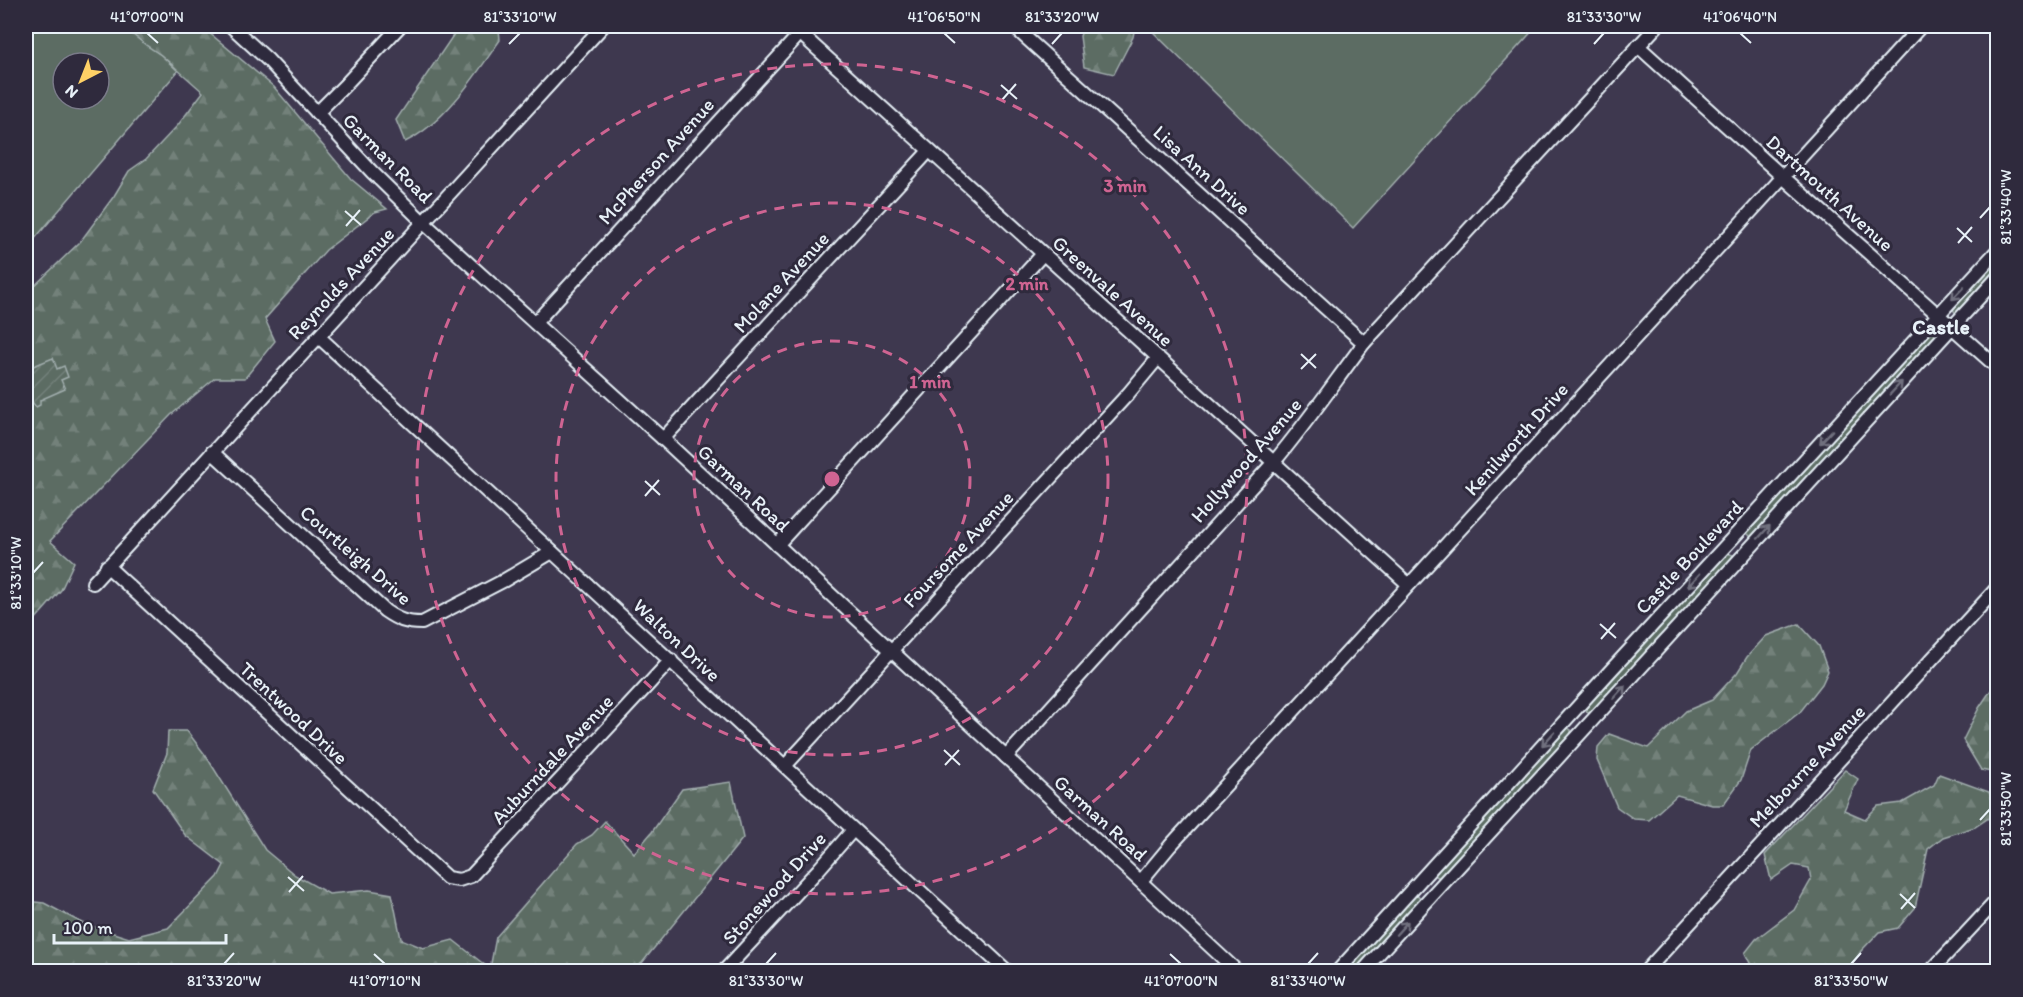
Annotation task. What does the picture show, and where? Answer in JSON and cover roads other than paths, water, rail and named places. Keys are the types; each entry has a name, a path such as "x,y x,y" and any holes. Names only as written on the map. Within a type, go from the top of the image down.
{"street":[{"name":"Garman Road","path":"231,26 268,60 372,172 424,223 663,439 1238,972"},
{"path":"317,113 345,87 400,26"},
{"name":"Reynolds Avenue","path":"93,583 603,26"},
{"name":"Lisa Ann Drive","path":"1013,26 1364,343"},
{"name":"Hollywood Avenue","path":"1006,757 1275,462 1306,424 1364,343 1657,26"},
{"name":"Kenilworth Drive","path":"1141,880 1408,584 1921,26"},
{"name":"Greenvale Avenue","path":"800,28 928,151 1408,584"},
{"name":"McPherson Avenue","path":"535,323 800,28"},
{"name":"Dartmouth Avenue","path":"1638,46 1998,368"},
{"name":"Molane Avenue","path":"663,439 928,151"},
{"name":"Castle Boulevard","path":"1337,972 1998,250"},
{"path":"777,545 1043,254"},
{"name":"Castle Boulevard","path":"1362,972 1998,277"},
{"name":"Walton Drive","path":"319,337 1006,971"},
{"name":"Foursome Avenue","path":"785,766 1128,394 1158,358"},
{"name":"Courtleigh Drive","path":"212,452 398,621 422,623 503,581 552,552"},
{"path":"1731,541 1745,553"},
{"name":"Trentwood Drive","path":"107,566 437,871 447,878 459,880"},
{"name":"Melbourne Avenue","path":"1645,972 1998,587"},
{"name":"Auburndale Avenue","path":"459,880 471,876 671,660"},
{"path":"1570,715 1586,729"},
{"name":"Stonewood Drive","path":"723,972 853,830"},
{"path":"1417,883 1431,896"},
{"path":"1930,972 1998,899"}],"district":[{"name":"Castle","path":"1941,327"}]}
